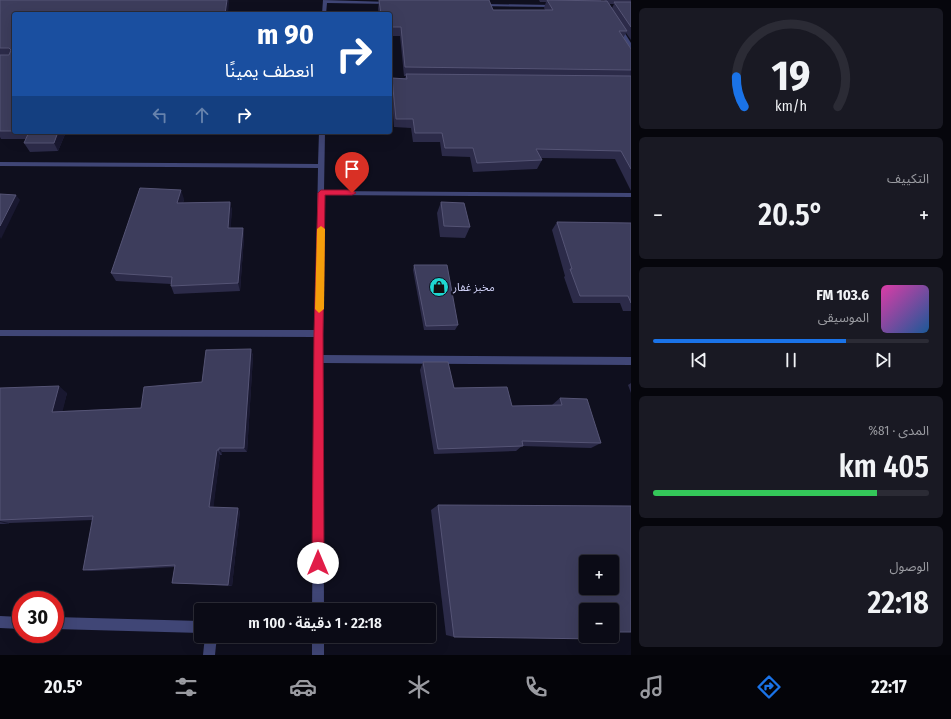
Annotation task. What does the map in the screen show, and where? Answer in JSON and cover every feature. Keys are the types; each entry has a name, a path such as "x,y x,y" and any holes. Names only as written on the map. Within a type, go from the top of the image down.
{"street":[{"path":"324,12 325,1 395,3"},
{"path":"473,5 559,6"},
{"path":"614,20 631,47"},
{"path":"318,603 319,334 322,134"},
{"path":"0,164 321,166"},
{"path":"321,193 631,195"},
{"path":"0,333 319,334"},
{"path":"319,359 631,361"},
{"path":"0,622 12,623"},
{"path":"64,624 194,627"},
{"path":"209,655 210,643"},
{"path":"318,643 318,655"}],"building":[{"path":"0,0 227,0 225,12 12,12 12,131 0,131 0,55 9,55 11,50 9,48 0,48"},
{"path":"379,0 489,0 493,10 553,10 547,0 607,1 627,31 619,31 631,49 631,70 405,67 401,27 392,27 392,12 381,12"},
{"path":"614,2 631,2 631,27"},
{"path":"406,74 631,76 631,169 621,151 536,149 542,160 477,163 473,148 445,148 442,133 415,133 413,119 396,119 392,78 407,79"},
{"path":"28,134 57,134 54,143 24,143"},
{"path":"140,188 181,190 177,203 230,202 228,228 243,228 238,283 171,286 172,277 111,273"},
{"path":"0,194 16,195 0,226"},
{"path":"441,202 464,203 470,227 444,226"},
{"path":"557,222 631,223 631,303 628,296 580,296 570,269 572,269"},
{"path":"414,265 447,265 458,325 426,326"},
{"path":"251,349 244,448 219,448 219,450 217,450 209,507 238,508 228,585 172,583 175,565 83,570 93,516 0,520 0,388 59,386 52,412 141,408 144,387 202,382 206,350"},
{"path":"423,362 448,362 454,388 507,387 512,406 562,405 560,398 587,399 601,443 522,441 523,446 438,449"},
{"path":"438,505 631,506 631,632 619,632 619,603 579,603 579,639 454,637"}],"slow traffic":[{"path":"319,309 321,229"}],"place":[{"name":"مخبز غفار","path":"439,287"}],"route":[{"path":"318,563 321,193 352,193"}]}
